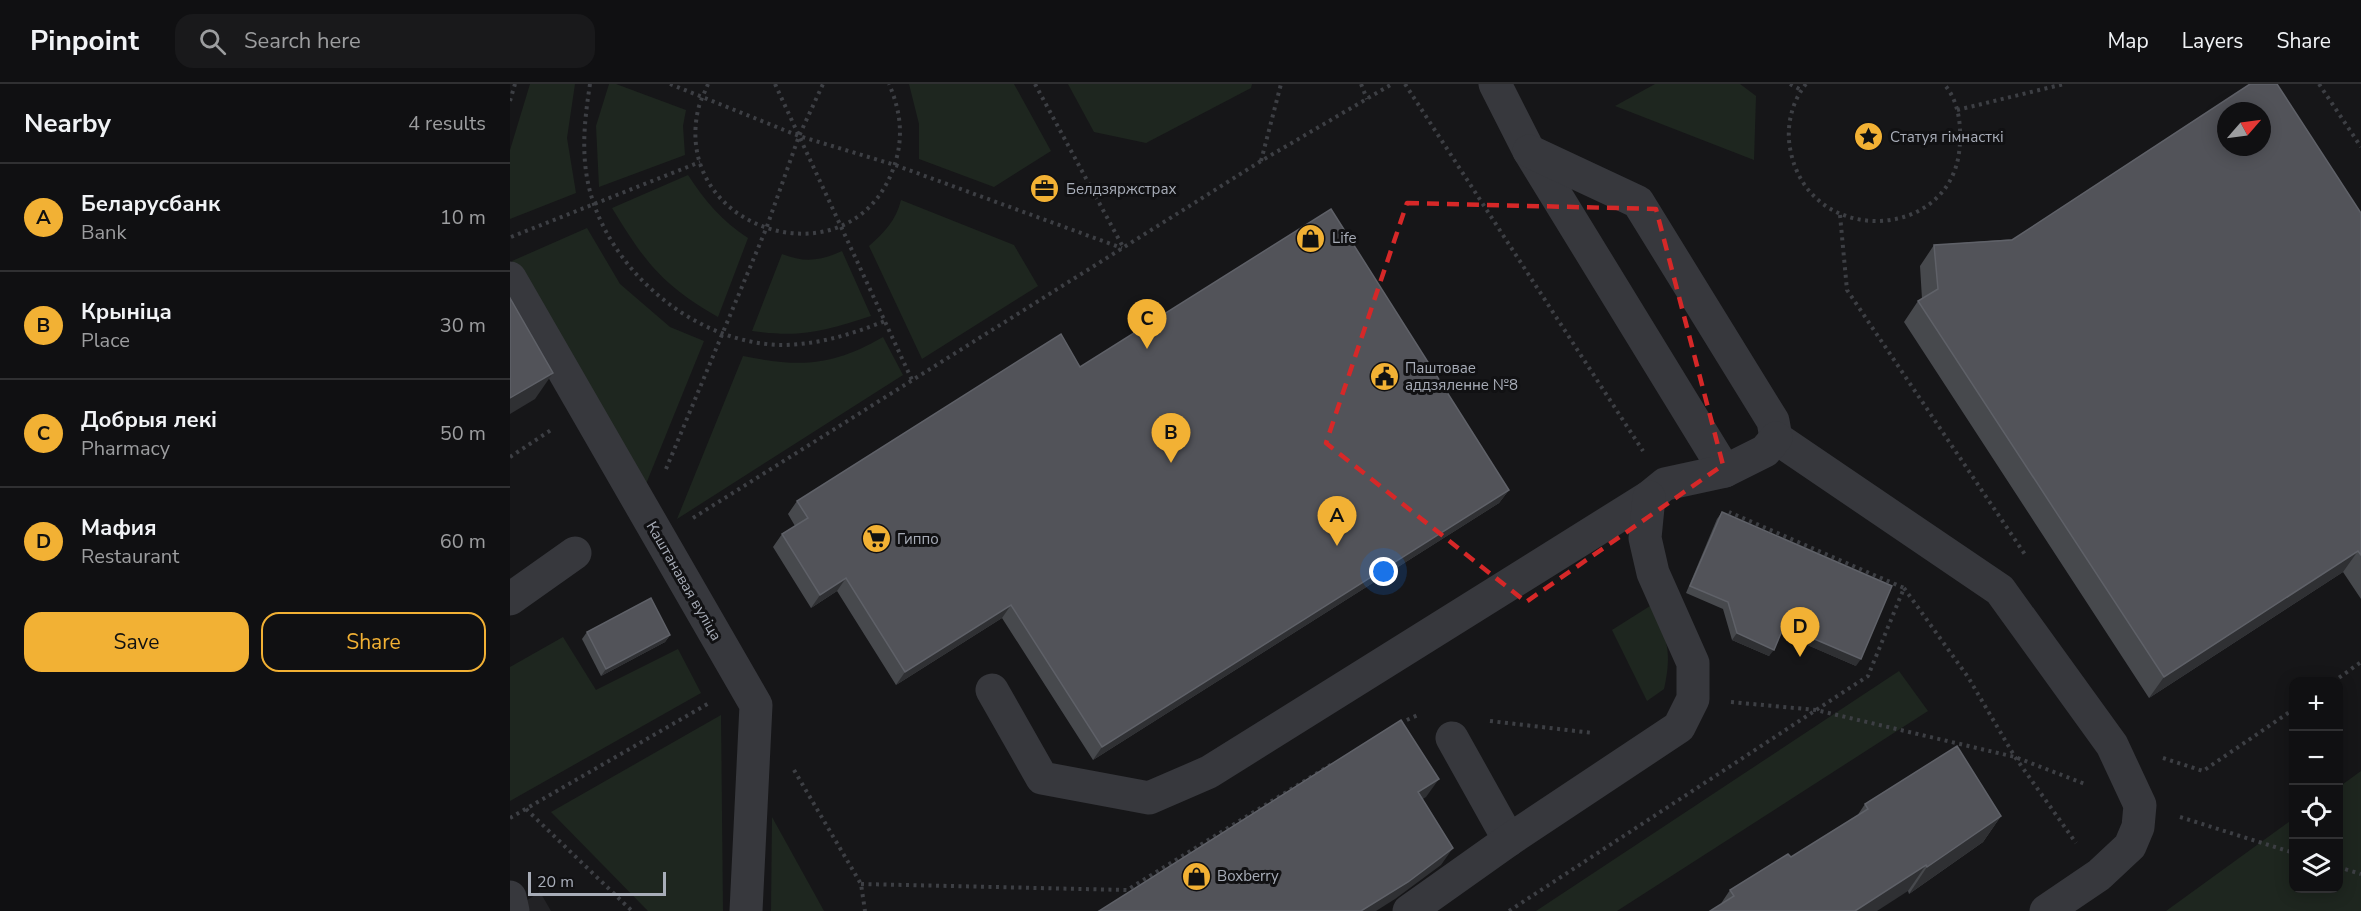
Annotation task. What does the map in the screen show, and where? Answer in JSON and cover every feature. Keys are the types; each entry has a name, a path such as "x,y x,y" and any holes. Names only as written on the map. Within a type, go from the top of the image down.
{"street":[{"path":"1495,84 1529,151 1725,471"},
{"path":"1529,151 1638,202 1773,421 1776,438 2000,590 2112,745 2140,805 2138,827 2130,846 2099,875 2046,911"},
{"name":"Каштанавая вуліца","path":"510,278 756,705 746,911"},
{"path":"992,690 1042,778 1149,798 1209,772 1649,497 1665,484 1725,471 1765,451 1776,438"},
{"path":"1409,911 1509,840 1679,727 1693,699 1693,663 1653,573 1645,538 1649,497"},
{"path":"510,599 575,553"},
{"path":"1452,738 1509,840"},
{"path":"510,897 513,911"}],"path":[{"path":"510,101 515,84"},
{"path":"590,84 583,130 588,184 606,235 639,279 680,313 723,333 783,345 836,340 885,321"},
{"path":"670,84 799,136 895,165 1123,248"},
{"path":"708,84 698,109 696,136 700,162 711,186 729,207 750,223 776,232 802,235 828,231 854,219 874,202 889,180 899,155 901,128 897,102 888,84"},
{"path":"775,84 912,380"},
{"path":"653,528 723,333 766,228 799,136 823,84"},
{"path":"1035,84 1123,248"},
{"path":"1261,161 1281,84"},
{"path":"1361,84 1367,99"},
{"path":"653,528 912,380 1261,161 1392,84"},
{"path":"1790,84 1801,90"},
{"path":"1806,84 1791,113 1788,137 1792,162 1802,184 1819,202 1840,215 1864,222 1889,221 1912,214 1932,201 1948,181 1958,159 1961,134 1957,110 1944,84"},
{"path":"1957,110 2052,85 2064,84"},
{"path":"2319,84 2361,147"},
{"path":"510,237 700,162"},
{"path":"1840,215 1847,290 2028,558"},
{"path":"510,457 585,409"},
{"path":"1904,588 1968,676 2015,757 2099,875"},
{"path":"2339,677 2361,662"},
{"path":"510,818 743,683"},
{"path":"2162,757 2203,771 2289,712"},
{"path":"791,765 861,884 865,911"},
{"path":"2140,805 2289,851"},
{"path":"527,809 632,911"},
{"path":"2343,869 2361,874"}],"highlighted area":[{"path":"1407,203 1656,209 1723,465 1526,602 1326,443"}],"shaded area":[{"path":"530,84 575,84 567,138 576,193 510,219 510,150"},
{"path":"609,84 616,84 686,110 683,126 685,155 599,187 596,126"},
{"path":"909,84 1014,84 1051,151 994,187 919,159 919,124"},
{"path":"1068,84 1252,84 1251,88 1146,143 1094,132"},
{"path":"1655,84 1740,84 1756,96 1754,160 1615,106"},
{"path":"688,175 715,210 748,238 718,317 682,294 656,271 612,208"},
{"path":"901,200 1014,245 1038,286 922,359 869,246 889,225"},
{"path":"587,228 620,284 670,327 704,341 646,484 512,261"},
{"path":"842,251 871,316 813,332 785,334 752,331 782,254 812,260"},
{"path":"883,337 903,375 677,519 743,356 782,362 815,362 847,354"},
{"path":"1650,606 1664,636 1668,665 1664,689 1647,701 1612,630"},
{"path":"563,637 596,690 678,649 701,693 510,801 510,667"},
{"path":"1899,671 1928,711 1617,911 1536,911"},
{"path":"721,715 723,911 648,911 551,812"},
{"path":"2361,771 2361,911 2166,911 2289,822 2289,893 2343,893 2343,784"},
{"path":"772,817 824,911 771,911"},
{"path":"540,892 551,911 510,911"}],"building":[{"path":"2250,84 2277,84 2361,213 2361,555 2358,551 2164,677 1918,301 1938,289 1934,245 2012,240 2217,106 2217,156 2271,156 2271,102 2223,102"},
{"path":"1331,209 1509,490 1102,747 1011,605 905,672 846,578 820,595 782,534 808,518 797,501 1061,334 1080,367"},
{"path":"510,298 553,373 510,398"},
{"path":"1722,512 1892,586 1861,659 1784,626 1774,650 1737,633 1728,602 1690,586"},
{"path":"651,598 670,635 606,669 587,632"},
{"path":"1401,720 1439,779 1418,792 1453,848 1408,882 1361,911 1099,911"},
{"path":"1957,746 2001,816 1927,867 1926,865 1855,911 1710,911 1734,896 1730,890 1788,854 1791,857 1868,809 1865,804"}],"place":[{"name":"Статуя гімнасткі","path":"1869,137"},
{"name":"Белдзяржстрах","path":"1045,189"},
{"name":"Life","path":"1311,238"},
{"name":"Добрыя лекі","path":"1147,349"},
{"name":"Паштовае аддзяленне №8","path":"1384,377"},
{"name":"Крыніца","path":"1171,463"},
{"name":"Гиппо","path":"876,539"},
{"name":"Беларусбанк","path":"1337,546"},
{"name":"Мафия","path":"1800,657"},
{"name":"Boxberry","path":"1196,876"}]}
